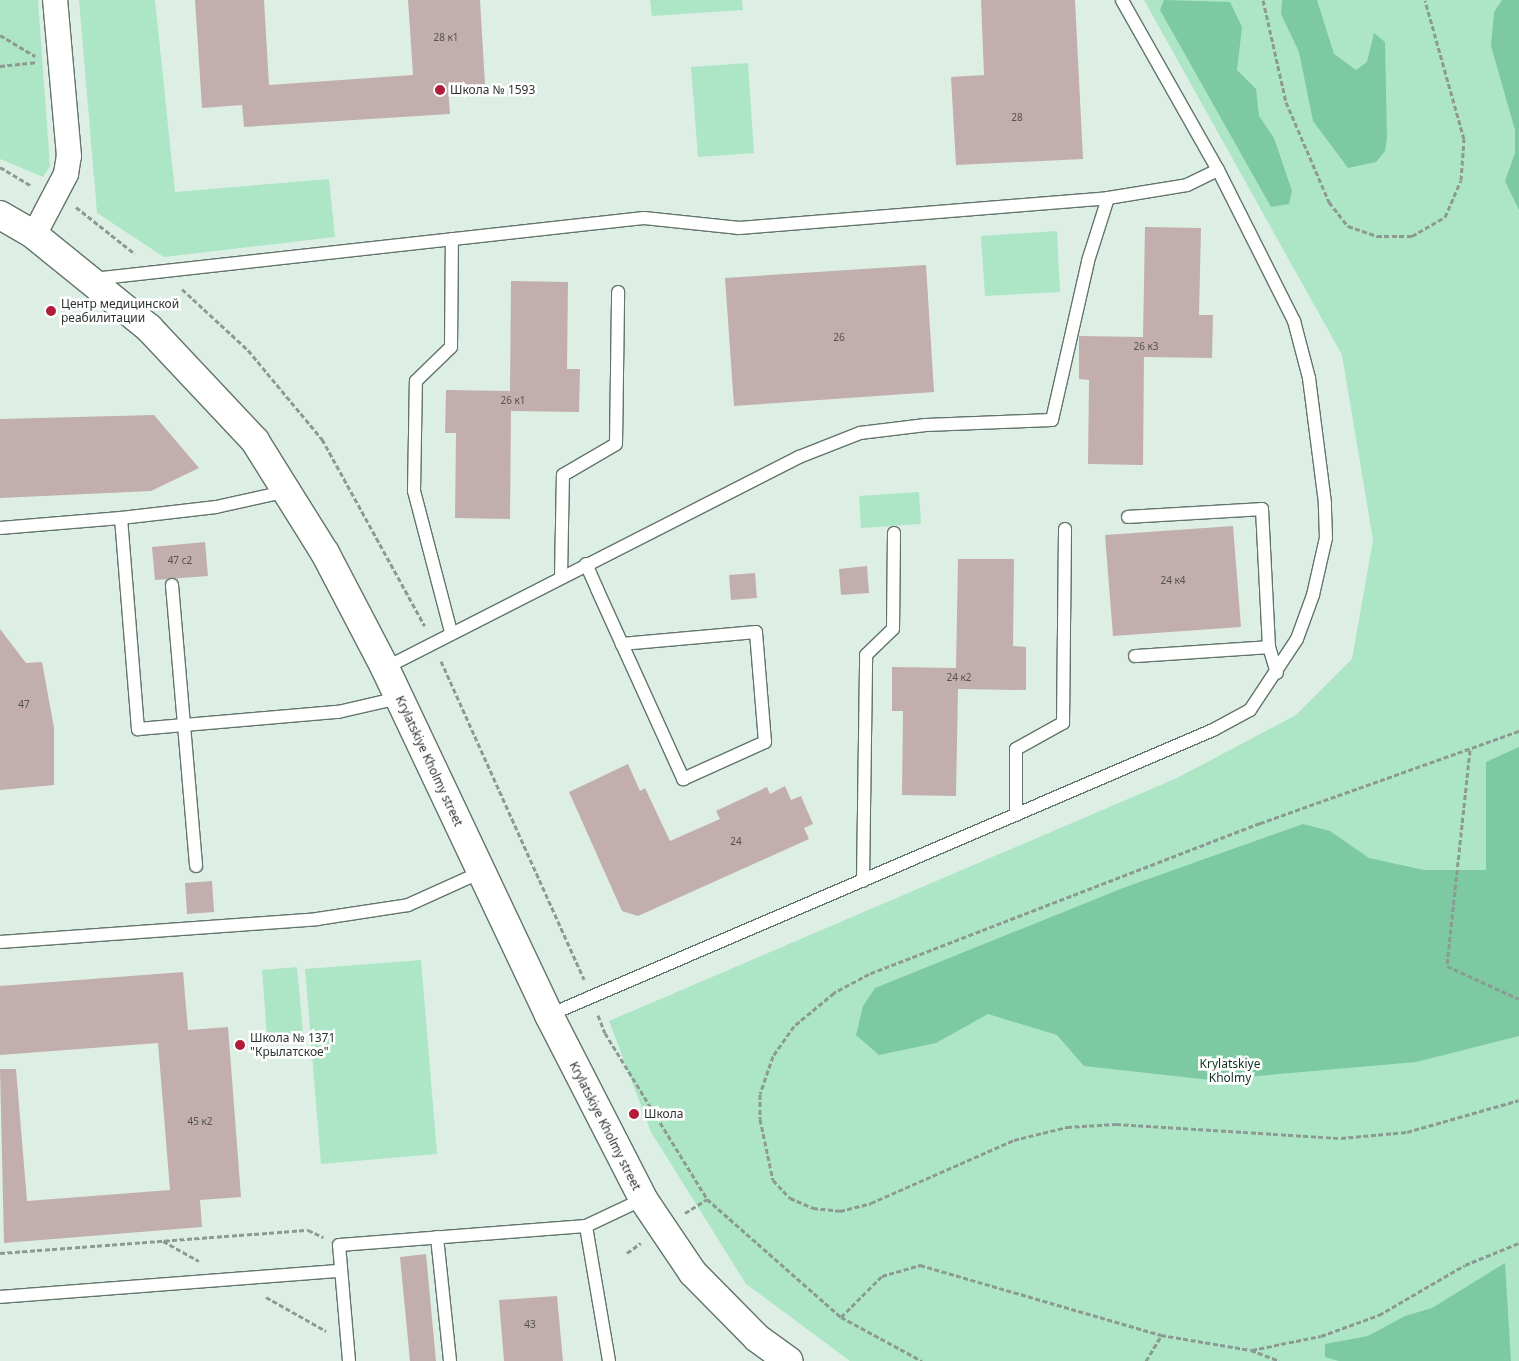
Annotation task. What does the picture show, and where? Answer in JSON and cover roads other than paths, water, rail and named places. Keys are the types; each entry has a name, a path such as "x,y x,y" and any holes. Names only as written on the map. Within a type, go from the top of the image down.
{"street":[{"path":"34,235 66,174 69,156 55,0"},
{"name":"Krylatskiye Kholmy street","path":"0,215 34,235 92,279 149,328 225,404 288,491 385,668 549,1015 643,1200 693,1273 757,1338 789,1361"}],"lane":[{"path":"549,1015 1213,730 1250,710 1277,673 1313,595 1326,538 1326,503 1309,378 1294,321 1218,170 1122,0"},
{"path":"92,279 644,218 739,228 1108,198 1187,184 1218,170"},
{"path":"385,668 451,632 799,457 860,432 926,424 1052,420 1088,261 1108,198"},
{"path":"451,632 414,491 416,381 451,347 452,240"},
{"path":"562,577 563,475 616,444 618,292"},
{"path":"0,528 121,518 216,507 288,491"},
{"path":"1128,518 1262,509 1269,647 1277,673"},
{"path":"121,518 138,729 338,712 399,698"},
{"path":"1016,815 1016,749 1063,723 1065,529"},
{"path":"863,881 866,655 893,629 894,533"},
{"path":"586,564 622,644 683,779 765,742 756,632 622,644"},
{"path":"172,585 196,866"},
{"path":"1135,656 1269,647"},
{"path":"0,942 326,918 422,901 481,872"},
{"path":"349,1361 339,1245 586,1226 643,1200"},
{"path":"586,1226 609,1361"},
{"path":"437,1237 450,1361"},
{"path":"0,1297 341,1271"}],"place":[{"name":"Школа № 1593","path":"440,90"},
{"name":"Центр медицинской реабилитации","path":"51,311"},
{"name":"Школа № 1371 \"Крылатское\"","path":"240,1045"},
{"name":"Школа","path":"634,1114"}],"park label":[{"name":"Krylatskiye Kholmy","path":"1230,1071"}]}
